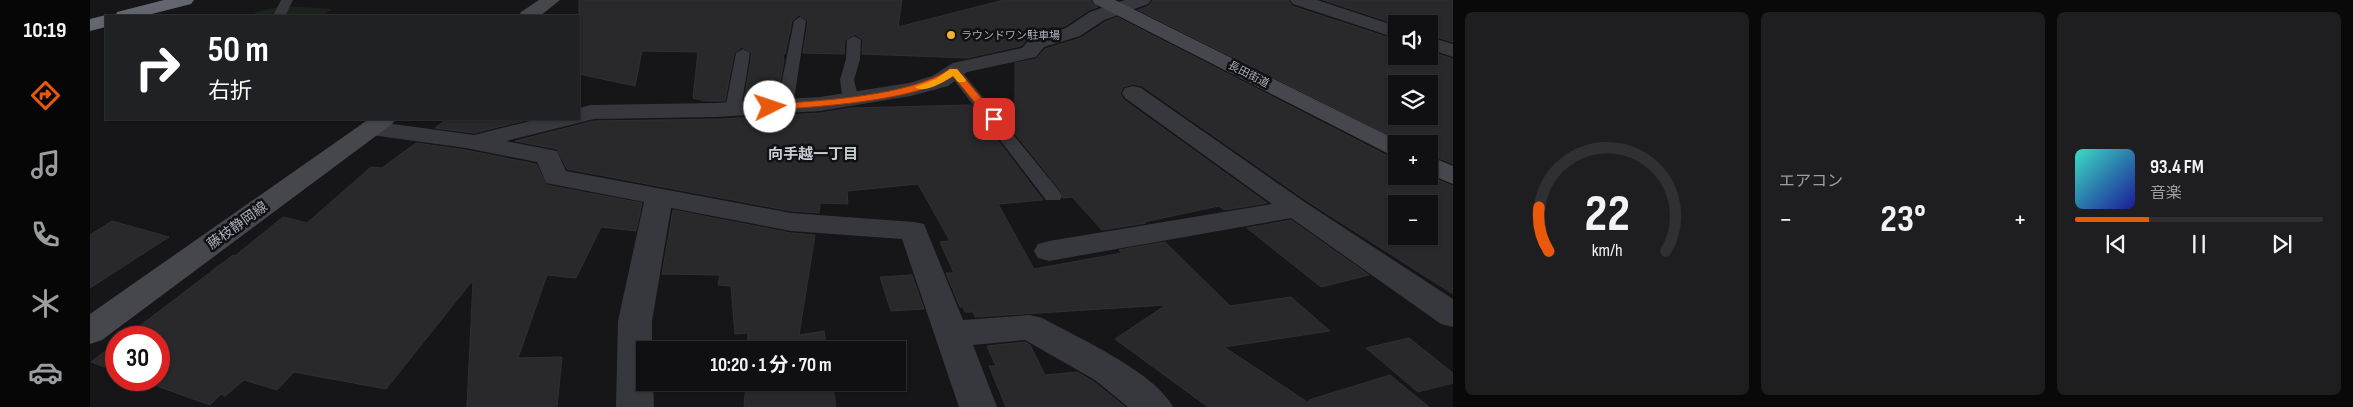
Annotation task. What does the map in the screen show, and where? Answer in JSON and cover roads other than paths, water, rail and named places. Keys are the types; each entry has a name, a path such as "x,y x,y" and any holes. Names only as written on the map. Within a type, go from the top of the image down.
{"highway":[{"path":"128,15 185,0"},
{"path":"90,25 105,21"}],"main road":[{"path":"529,15 551,0"},
{"name":"長田街道","path":"1110,4 1388,144"},
{"name":"藤枝静岡線","path":"90,331 377,123"},
{"path":"1438,168 1453,176"}],"street":[{"path":"580,116 591,112 629,110 733,109 785,106 851,100 911,89 940,81 960,67 1029,53 1037,43 1073,32 1097,16 1110,4 1142,0"},
{"path":"1299,0 1388,29"},
{"path":"1438,46 1453,51"},
{"path":"1132,93 1296,209 1453,315"},
{"path":"466,141 497,138 564,120"},
{"path":"377,123 548,156 555,176 659,197 718,206 791,222 914,231 978,407"},
{"path":"635,407 635,321 659,197"},
{"path":"1049,251 1296,209"},
{"path":"952,334 1030,327 1108,370 1154,407"}],"lane":[{"path":"280,15 287,0"},
{"path":"785,106 800,21"},
{"path":"851,100 847,80 853,60 854,40"},
{"path":"733,109 743,53"},
{"path":"954,71 1053,196"}],"place":[{"name":"ラウンドワン駐車場","path":"951,35"}],"district":[{"name":"向手越一丁目","path":"813,154"}]}
